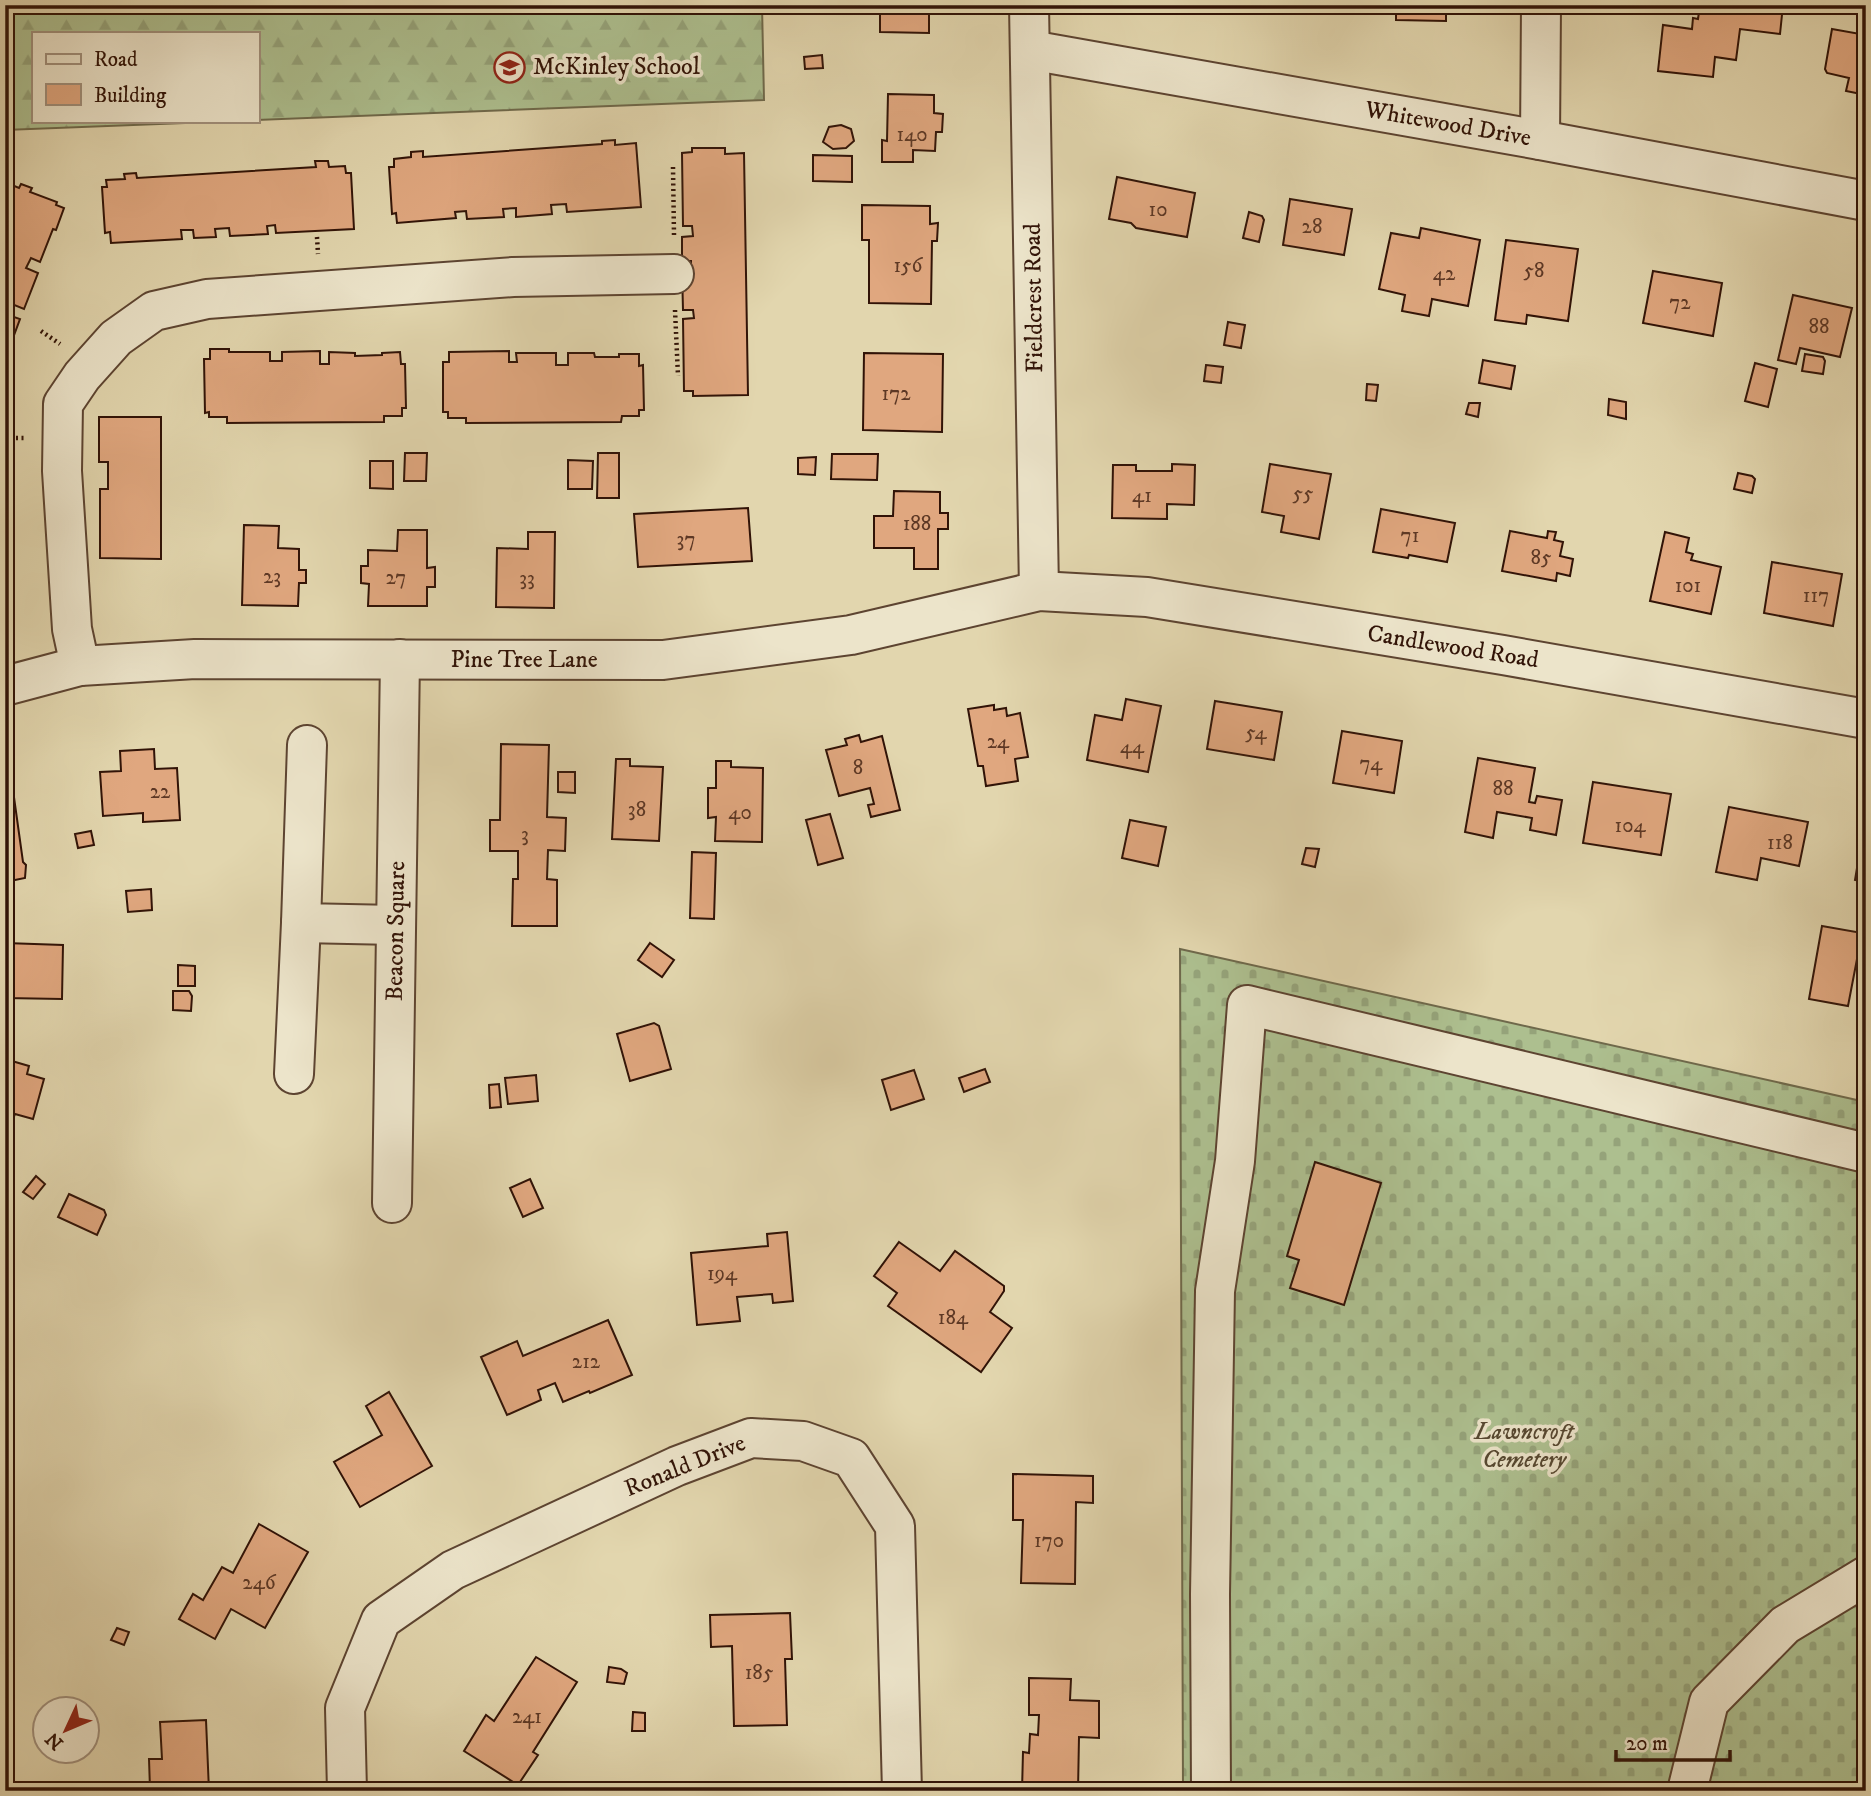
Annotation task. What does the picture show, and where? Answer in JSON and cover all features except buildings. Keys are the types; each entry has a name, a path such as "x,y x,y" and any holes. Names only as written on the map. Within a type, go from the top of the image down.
{"street":[{"name":"Fieldcrest Road","path":"1029,5 1039,591"},
{"path":"1540,140 1541,5"},
{"name":"Whitewood Drive","path":"1030,50 1866,201"},
{"path":"80,666 71,616 62,471 63,404 82,376 116,338 154,311 207,299 485,279 674,274"},
{"name":"Pine Tree Lane","path":"5,686 80,666 195,659 663,660 851,635 1039,591"},
{"name":"Candlewood Road","path":"1039,591 1147,597 1516,657 1866,719"},
{"name":"Beacon Square","path":"392,1203 400,659"},
{"path":"294,1074 307,745"},
{"path":"301,923 396,925"},
{"path":"1211,1791 1210,1594 1215,1291 1235,1161 1247,1005 1866,1153"},
{"name":"Ronald Drive","path":"347,1791 345,1707 381,1620 453,1570 677,1465 751,1438 803,1441 851,1458 895,1526 902,1791"},
{"path":"1687,1791 1709,1702 1784,1625 1866,1576"}],"green space":[{"name":"McKinley School","path":"5,5 762,5 764,100 259,120 259,32 32,32 32,122 211,122 5,130"},
{"name":"Lawncroft Cemetery","path":"1180,949 1866,1102 1866,1791 1183,1791"}],"place":[{"name":"McKinley School","path":"510,67"}]}
